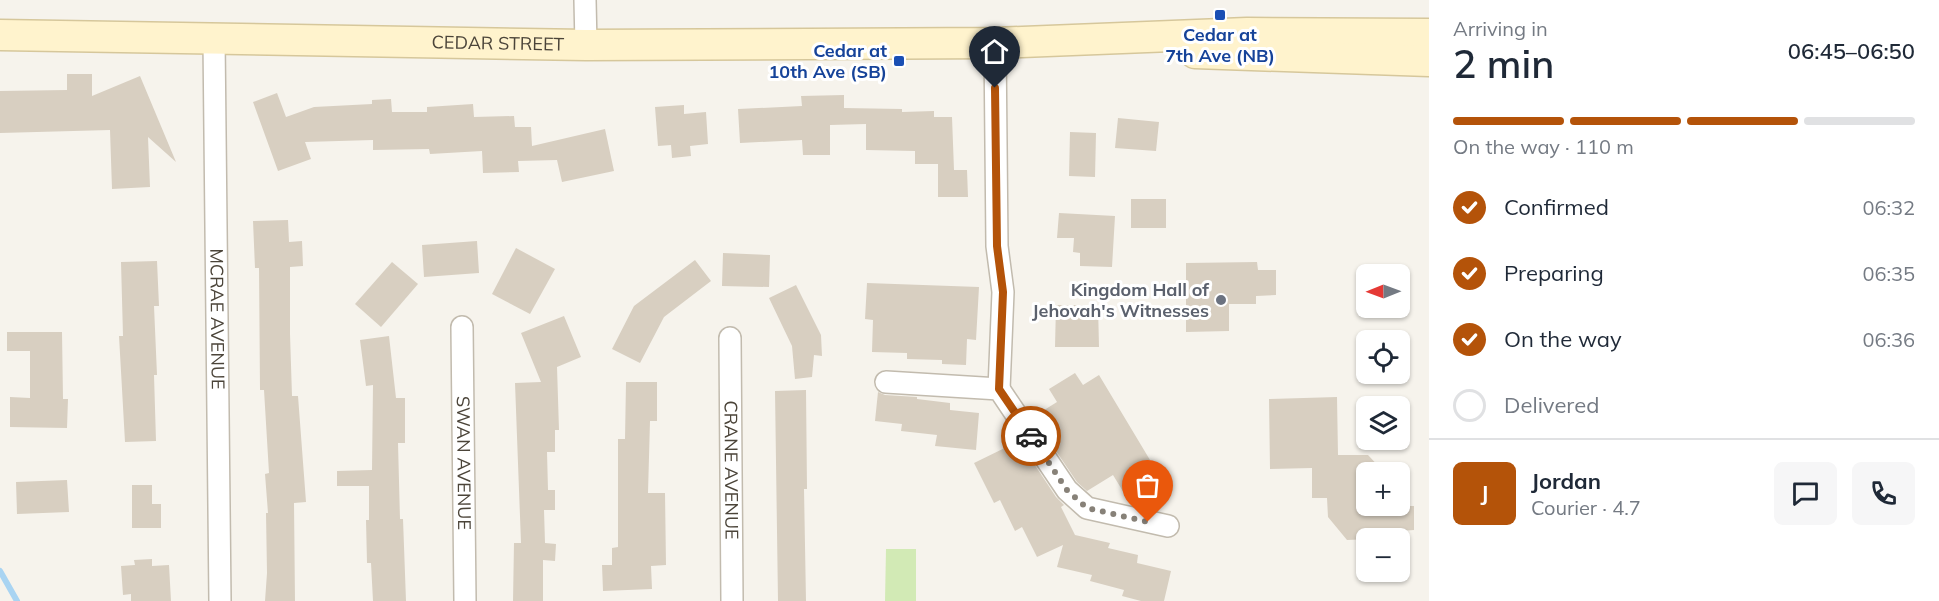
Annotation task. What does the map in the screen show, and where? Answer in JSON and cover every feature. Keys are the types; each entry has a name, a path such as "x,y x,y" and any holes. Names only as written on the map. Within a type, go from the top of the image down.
{"main road":[{"name":"CEDAR STREET","path":"0,35 586,45 994,44 1247,33 1429,34"},
{"name":"CEDAR STREET","path":"994,44 1429,61"}],"street":[{"path":"585,0 586,45"},
{"name":"MCRAE AVENUE","path":"214,39 220,601"},
{"path":"994,44 997,246 1003,292 999,389 1067,490 1087,508 1168,526"},
{"name":"SWAN AVENUE","path":"462,327 465,601"},
{"name":"CRANE AVENUE","path":"730,338 732,601"},
{"path":"886,382 999,389"}],"green space":[{"path":"886,549 916,549 916,601 885,601"}],"building":[{"path":"67,74 92,74 92,96 140,76 176,162 148,137 150,187 112,189 110,130 0,133 0,91 67,90"},
{"path":"277,93 286,117 314,107 372,104 372,100 391,99 392,112 427,112 427,107 473,104 474,117 514,116 515,127 531,127 532,146 605,129 614,171 562,182 557,160 518,161 519,172 483,173 482,151 430,154 429,149 373,150 373,140 305,142 311,159 278,171 253,102"},
{"path":"844,95 844,108 902,109 902,112 934,111 934,117 952,117 954,170 967,170 968,197 938,197 938,164 915,164 915,151 866,150 866,124 830,125 830,155 803,155 802,140 740,143 738,109 802,106 801,96"},
{"path":"684,105 684,114 706,112 708,144 690,146 691,156 672,158 671,145 658,146 655,107"},
{"path":"1118,118 1159,122 1156,151 1115,148"},
{"path":"1070,132 1096,133 1095,177 1069,176"},
{"path":"1131,199 1166,199 1166,228 1131,228"},
{"path":"1059,213 1115,216 1112,267 1080,266 1080,253 1073,252 1074,238 1057,238"},
{"path":"288,220 289,242 302,241 303,266 290,267 290,334 292,396 298,396 306,502 294,503 295,601 265,601 266,513 268,513 265,474 269,473 264,390 260,390 259,268 255,268 253,221"},
{"path":"477,241 479,273 424,277 422,245"},
{"path":"516,248 555,269 530,314 492,294"},
{"path":"723,253 770,255 769,287 722,286"},
{"path":"695,260 711,281 664,317 640,363 612,349 634,306"},
{"path":"157,261 159,306 154,306 157,375 154,375 156,441 125,442 119,336 123,336 121,262"},
{"path":"392,262 418,284 381,327 355,304"},
{"name":"Kingdom Hall of Jehovah's Witnesses","path":"1257,262 1258,270 1276,270 1276,295 1256,296 1256,304 1229,304 1229,331 1186,332 1186,263"},
{"path":"867,283 979,287 976,340 967,339 966,365 942,364 942,360 907,359 907,353 872,352 873,320 865,319"},
{"path":"796,285 821,335 822,356 814,355 812,377 795,379 792,346 769,298"},
{"path":"1056,305 1098,305 1099,347 1055,347"},
{"path":"564,316 581,357 557,367 559,430 555,430 555,452 547,452 548,490 555,490 555,510 544,510 545,543 556,544 555,561 543,560 543,601 513,601 514,543 521,543 515,383 541,382 521,333"},
{"path":"7,332 62,332 63,399 68,399 67,428 10,427 10,397 30,398 30,351 7,351"},
{"path":"389,336 396,398 405,398 405,443 398,443 400,519 403,519 406,601 373,601 371,563 367,563 366,520 369,520 369,486 337,486 337,471 372,470 373,385 366,386 360,340"},
{"path":"1075,373 1083,385 1099,375 1150,460 1145,463 1153,476 1124,493 1113,475 1087,491 1077,482 1033,417 1057,402 1049,389"},
{"path":"626,382 657,382 657,421 650,421 648,493 665,493 666,565 651,566 652,589 603,591 602,565 612,565 612,548 618,547 618,439 625,439"},
{"path":"806,390 807,489 804,489 806,601 778,601 775,391"},
{"path":"878,392 885,395 917,397 917,399 950,403 950,410 979,413 976,450 935,446 937,435 901,431 902,424 875,421"},
{"path":"1337,397 1338,455 1368,455 1375,462 1356,462 1356,516 1410,516 1410,506 1414,506 1414,530 1410,530 1410,528 1356,528 1356,540 1347,540 1328,517 1327,498 1312,498 1312,468 1270,469 1269,399"},
{"path":"1019,441 1056,497 1064,505 1061,507 1075,535 1110,543 1108,548 1138,555 1137,563 1171,571 1164,601 1141,601 1122,596 1124,590 1090,581 1092,575 1057,567 1063,545 1037,557 1022,527 1015,531 1000,500 994,503 974,463"},
{"path":"67,480 69,512 17,514 16,482"},
{"path":"132,485 152,485 152,504 161,504 161,528 132,528"},
{"path":"152,559 152,566 169,565 171,601 131,601 131,594 123,595 121,566 135,565 134,560"}],"waterway":[{"path":"0,571 17,601"}],"way so far":[{"path":"1031,436 1067,490 1087,508 1148,522"}],"place":[{"name":"Cedar at 7th Ave (NB)","path":"1220,15"},
{"name":"Cedar at 10th Ave (SB)","path":"899,61"},
{"name":"Kingdom Hall of Jehovah's Witnesses","path":"1221,300"}],"route":[{"path":"995,88 997,246 1003,292 999,389 1031,436"}]}
